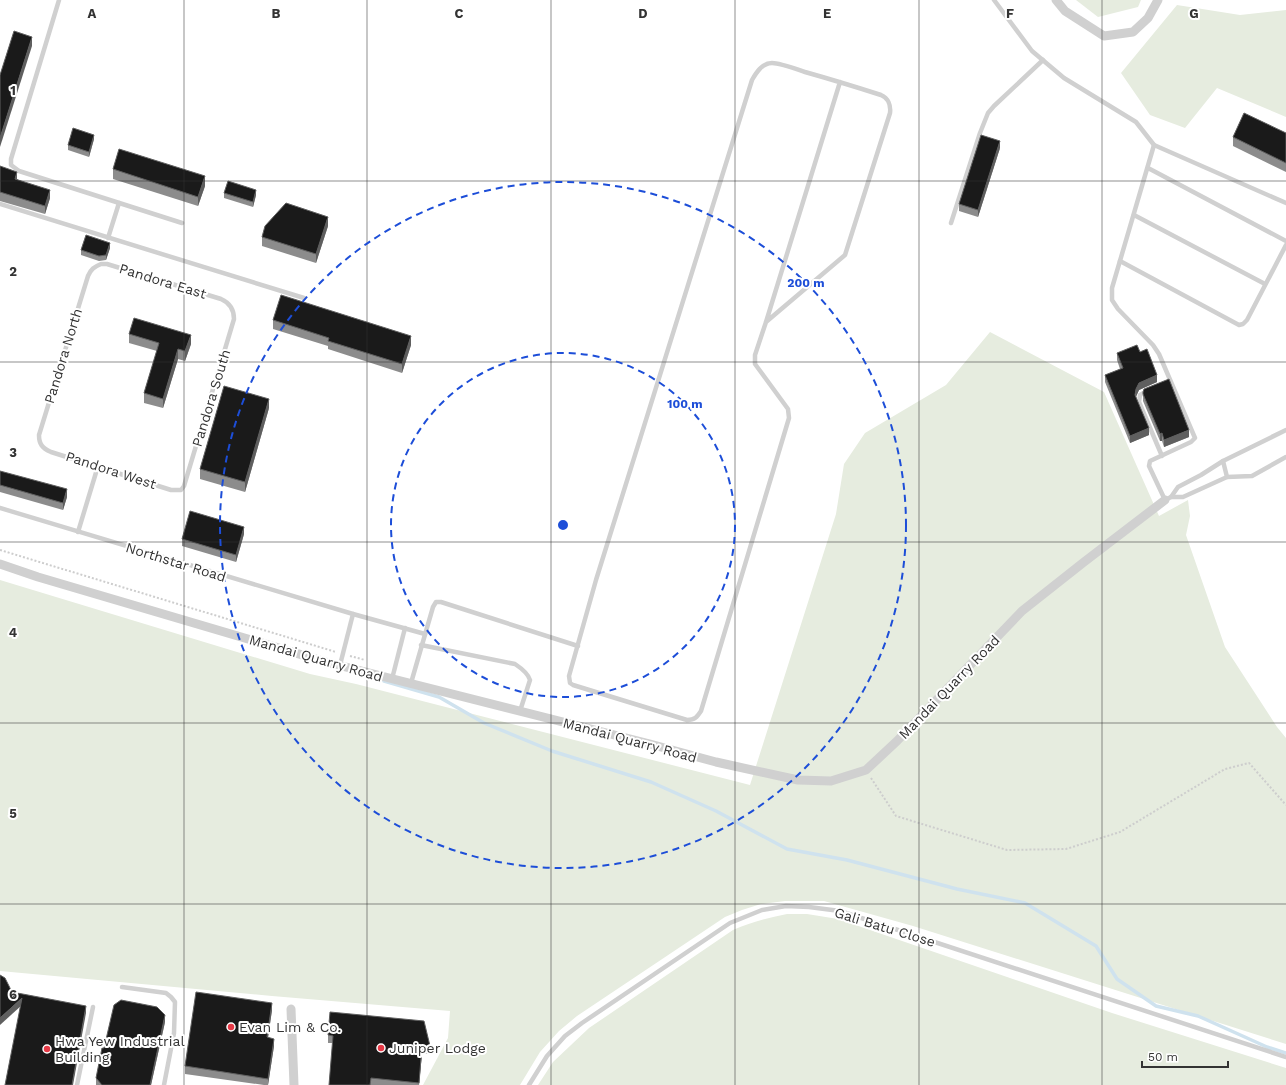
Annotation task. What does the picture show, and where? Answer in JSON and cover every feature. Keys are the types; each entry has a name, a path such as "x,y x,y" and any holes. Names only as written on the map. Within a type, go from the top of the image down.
{"street":[{"path":"1056,0 1065,11 1104,36 1133,32 1148,18 1158,0"},
{"name":"Mandai Quarry Road","path":"0,564 38,577 340,666 716,762 798,780 831,780 866,770 897,741 1022,611 1168,499"},
{"path":"291,1009 294,1085"}],"lane":[{"path":"59,0 11,159 11,165 19,171 182,223"},
{"path":"994,0 1032,51 1064,78 1136,122 1154,145 1286,204"},
{"path":"951,223 980,132 988,113 1043,60"},
{"path":"766,322 845,255 891,107 885,97 840,82 771,63 757,71 752,80 596,580 568,676 570,683 573,685 687,720 693,720 697,717 703,703 789,418 788,409 755,364 755,355 840,82"},
{"path":"1154,145 1112,288 1112,300 1118,309 1156,349 1195,438 1191,442 1150,461 1149,466 1168,499"},
{"path":"1148,168 1286,241"},
{"path":"108,238 119,203"},
{"path":"0,204 304,298"},
{"path":"1134,215 1265,284"},
{"path":"1120,261 1239,325 1243,324 1247,320 1286,245"},
{"name":"Pandora East","path":"94,267 101,264 107,264 221,299 230,305"},
{"name":"Pandora North","path":"42,447 39,443 39,435 88,276 94,267"},
{"name":"Pandora South","path":"181,490 184,486 234,319 234,311 230,305"},
{"path":"1163,383 1170,380"},
{"path":"1149,390 1140,395 1139,402 1162,456"},
{"name":"Mandai Quarry Road","path":"1168,499 1178,486 1201,475 1223,461 1286,430"},
{"name":"Pandora West","path":"42,447 51,452 171,490 181,490"},
{"name":"Mandai Quarry Road","path":"1168,499 1183,497 1227,477 1252,476 1286,457"},
{"path":"1223,461 1227,477"},
{"path":"78,532 98,466"},
{"name":"Northstar Road","path":"0,508 352,614 425,634"},
{"path":"411,683 421,645 436,602 441,602 578,646"},
{"path":"340,666 352,614"},
{"path":"392,679 405,628"},
{"path":"421,645 515,664 529,676 530,680 520,712"},
{"name":"Gali Batu Close","path":"529,1085 547,1056 564,1036 582,1022 730,923 762,910 786,906 840,911 1286,1057"},
{"path":"122,987 166,993 172,996 175,1002 174,1033 164,1085"},
{"path":"77,1085 93,1007"}],"path":[{"path":"0,550 365,660"},
{"path":"866,770 896,816 1007,850 1066,850 1120,832 1225,769 1249,763 1286,805"}],"shaded area":[{"path":"1076,0 1141,0 1138,7 1098,17"},
{"path":"1177,5 1240,15 1286,10 1286,117 1217,88 1185,128 1150,115 1121,73"},
{"path":"990,332 1104,392 1159,516 1188,500 1190,516 1186,535 1225,647 1277,727 1286,738 1286,1044 913,926 824,901 785,901 761,904 725,917 577,1016 559,1031 540,1052 520,1085 423,1085 448,1038 450,1011 0,971 0,580 310,674 356,684 750,785 836,514 844,464 865,433 946,385"},
{"path":"787,914 807,914 838,919 1112,1013 1286,1068 1286,1085 538,1085 553,1062 589,1028 733,930 760,920"}],"building":[{"path":"14,31 32,37 0,138 0,75"},
{"path":"1244,113 1286,133 1286,163 1233,137"},
{"path":"73,128 94,135 89,152 68,145"},
{"path":"981,135 1000,141 978,210 959,204"},
{"path":"119,149 205,176 198,197 113,169"},
{"path":"0,166 17,172 15,179 50,190 45,206 0,192"},
{"path":"228,181 256,190 253,202 224,193"},
{"path":"286,203 328,217 316,254 262,237 265,226"},
{"path":"86,235 110,243 106,255 99,256 81,250"},
{"path":"281,295 411,336 402,364 328,341 329,338 273,320"},
{"path":"134,318 191,335 185,351 178,349 163,399 144,393 159,343 129,334"},
{"path":"1137,345 1140,352 1147,349 1157,375 1139,383 1135,395 1149,428 1130,436 1105,375 1123,368 1117,353"},
{"path":"1169,379 1189,430 1164,440 1162,433 1160,434 1143,392 1144,389"},
{"path":"224,386 269,399 245,482 200,469"},
{"path":"0,471 67,489 63,503 0,485"},
{"path":"190,511 244,527 236,555 182,539"},
{"name":"Hwa Yew Industrial Building","path":"0,975 5,978 12,992 86,1006 72,1085 5,1085 22,998 0,1018"},
{"name":"Evan Lim & Co.","path":"196,992 272,1003 267,1037 274,1039 268,1079 185,1066"},
{"path":"121,1000 157,1007 165,1015 150,1085 102,1085 96,1078 102,1048 104,1048 114,1005"},
{"name":"Juniper Lodge","path":"330,1012 424,1021 430,1046 422,1046 419,1083 371,1078 370,1085 329,1085 333,1036 328,1035"}],"waterway":[{"path":"384,681 439,697 484,723 552,751 651,782 716,811 787,849 847,860 957,889 1025,903 1096,946 1117,979 1156,1006 1198,1016 1267,1047 1286,1053"}],"place":[{"name":"Evan Lim & Co.","path":"231,1027"},
{"name":"Juniper Lodge","path":"381,1048"},
{"name":"Hwa Yew Industrial Building","path":"47,1049"}]}
